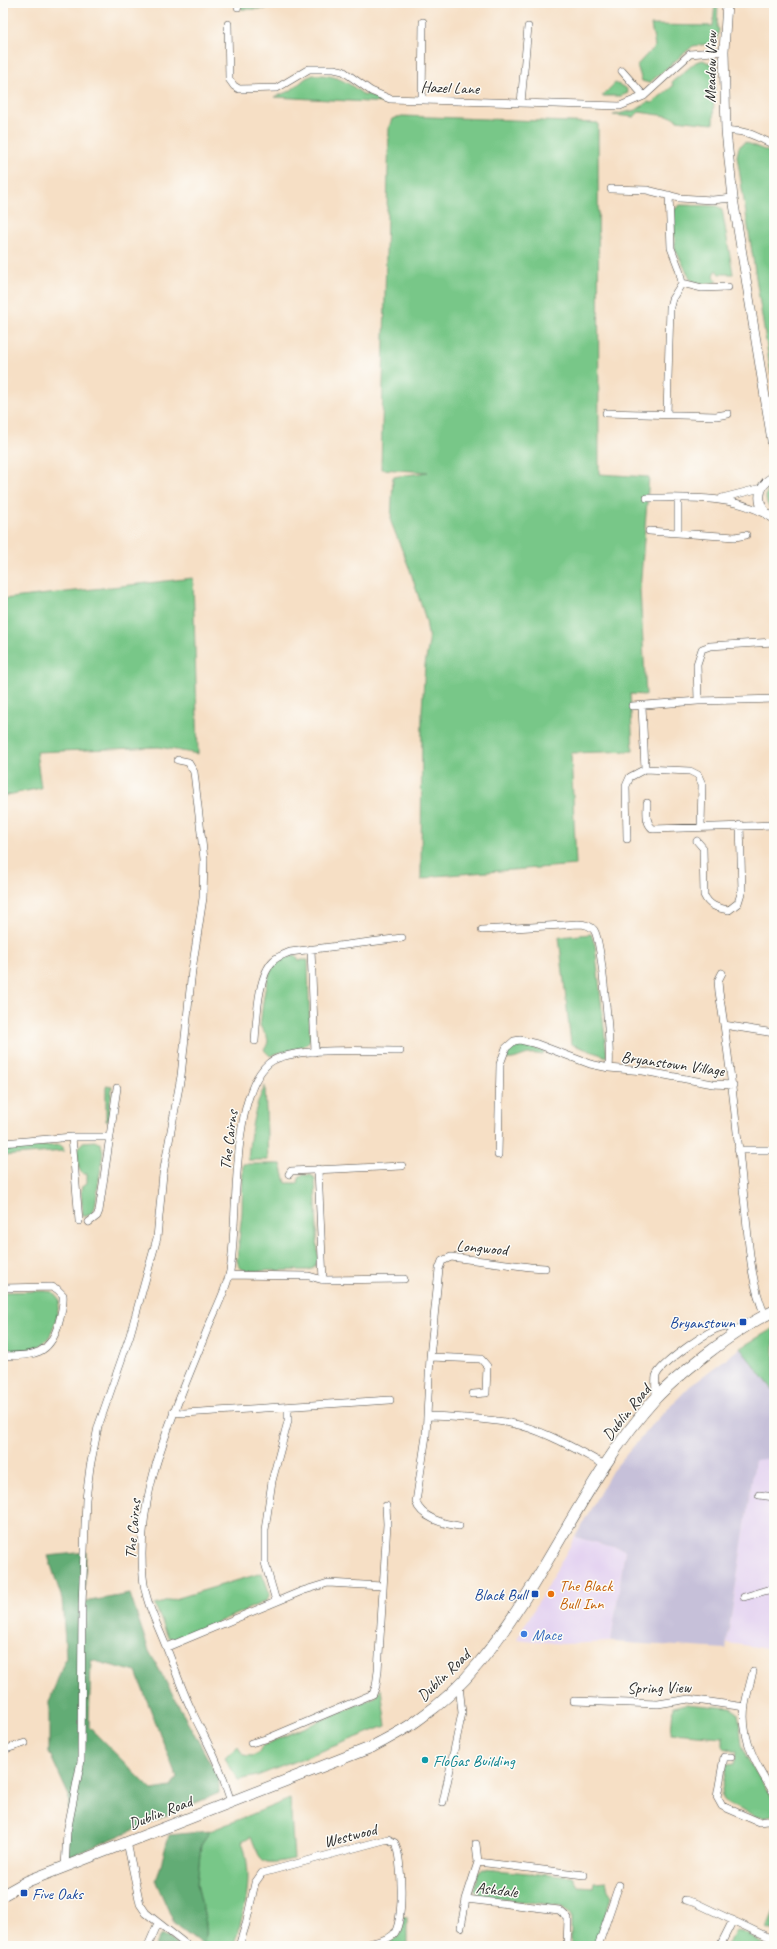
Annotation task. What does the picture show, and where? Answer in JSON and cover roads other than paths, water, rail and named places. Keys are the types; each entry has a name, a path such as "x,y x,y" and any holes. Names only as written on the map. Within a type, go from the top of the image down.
{"main road":[{"name":"Dublin Road","path":"3,1895 28,1881 372,1747 419,1719 459,1685 479,1663 529,1591 605,1466 629,1431 656,1398 687,1370 737,1332 770,1313"}],"street":[{"name":"Meadow View","path":"727,3 724,51 733,198 774,453"},
{"path":"422,100 423,22"},
{"name":"Hazel Lane","path":"228,24 229,79 234,86 239,89 277,88 309,69 334,69 347,74 380,96 390,99 620,106 644,96 690,54 724,51"},
{"path":"521,103 528,27"},
{"path":"622,71 644,96"},
{"path":"729,131 754,135 774,145"},
{"path":"611,189 647,190 679,198 712,200 733,198"},
{"path":"667,414 670,307 672,299 682,283 679,268 671,248 669,195"},
{"path":"682,283 702,288 728,287"},
{"path":"606,413 716,416 728,414"},
{"path":"719,499 761,488 768,480 774,477"},
{"path":"761,488 760,503 771,516"},
{"path":"647,498 719,499 746,504 771,516"},
{"path":"678,498 678,533"},
{"path":"649,531 735,537 746,534"},
{"path":"698,701 697,664 702,649 710,646 774,642"},
{"path":"632,706 698,701 774,699"},
{"path":"642,706 645,769"},
{"path":"65,1867 67,1832 81,1761 82,1605 86,1499 90,1467 98,1427 130,1335 157,1238 163,1174 181,1076 192,970 204,893 203,852 194,772 188,762 178,760"},
{"path":"627,839 626,786 630,777 645,769 690,771 698,775 702,784 701,826"},
{"path":"647,803 647,819 649,826 653,828 774,825"},
{"path":"698,841 703,848 704,895 707,901 714,906 729,910 738,903 742,890 740,826"},
{"path":"482,930 578,924 585,924 592,928 597,934 601,964 610,1051 610,1068"},
{"path":"255,1041 261,988 269,966 274,960 290,952 402,938"},
{"path":"311,949 315,1052"},
{"name":"Bryanstown Village","path":"722,973 718,981 733,1085 738,1150"},
{"path":"724,1025 774,1033"},
{"name":"Bryanstown Village","path":"498,1155 500,1064 504,1053 510,1044 520,1040 533,1042 590,1064 610,1068 643,1071 713,1084 733,1085"},
{"name":"The Cairns","path":"231,1801 218,1764 191,1710 148,1604 143,1576 142,1553 144,1521 151,1482 173,1412 229,1275 235,1225 240,1135 251,1089 263,1069 277,1058 295,1053 400,1051"},
{"path":"89,1222 99,1211 117,1088"},
{"path":"3,1143 72,1137 110,1137"},
{"path":"72,1137 79,1221"},
{"path":"770,1313 757,1295 738,1150 774,1150"},
{"path":"289,1174 291,1171 318,1169 402,1166"},
{"path":"318,1169 323,1280"},
{"name":"Longwood","path":"459,1526 431,1518 418,1508 416,1502 428,1416 430,1357 439,1269 442,1262 446,1259 457,1257 530,1268 545,1268"},
{"path":"229,1275 309,1276 323,1280 404,1279"},
{"path":"3,1288 52,1287 57,1289 63,1295 64,1302 52,1341 46,1347 32,1354 3,1356"},
{"path":"656,1398 656,1376 660,1370 685,1348 721,1327 728,1327 737,1332"},
{"path":"430,1357 480,1359 487,1366 486,1393 473,1394"},
{"path":"173,1412 184,1413 390,1400"},
{"path":"276,1601 265,1563 265,1530 272,1481 288,1421 288,1407"},
{"path":"428,1416 479,1418 512,1423 557,1439 605,1466"},
{"path":"759,1495 774,1497"},
{"path":"251,1743 269,1738 373,1694 376,1686 378,1671 382,1586 387,1524 386,1506"},
{"path":"166,1647 211,1630 276,1601 328,1583 382,1586"},
{"path":"744,1597 768,1590 774,1591"},
{"path":"753,1672 745,1707 747,1737 756,1764 774,1793"},
{"path":"443,1802 462,1713 459,1685"},
{"name":"Spring View","path":"574,1701 658,1704 689,1699 745,1707"},
{"path":"3,1750 25,1743"},
{"path":"731,1757 724,1757 717,1797 722,1806 759,1822 774,1820"},
{"name":"Westwood","path":"239,1946 246,1924 255,1883 262,1873 388,1839 396,1843 399,1851 400,1912 398,1927 394,1934 361,1946"},
{"path":"127,1842 140,1904 146,1913 188,1946"},
{"path":"476,1844 478,1862"},
{"name":"Ashdale","path":"567,1946 568,1918 559,1910 466,1899 478,1862 584,1875"},
{"path":"598,1946 619,1885"},
{"path":"461,1928 466,1899"},
{"path":"685,1900 696,1903 774,1940"},
{"path":"720,1946 733,1920"},
{"path":"148,1946 158,1923"}],"place":[{"name":"Bryanstown","path":"743,1322"},
{"name":"Black Bull","path":"535,1594"},
{"name":"The Black Bull Inn","path":"551,1594"},
{"name":"Mace","path":"524,1634"},
{"name":"FloGas Building","path":"425,1760"},
{"name":"Five Oaks","path":"24,1893"}]}
